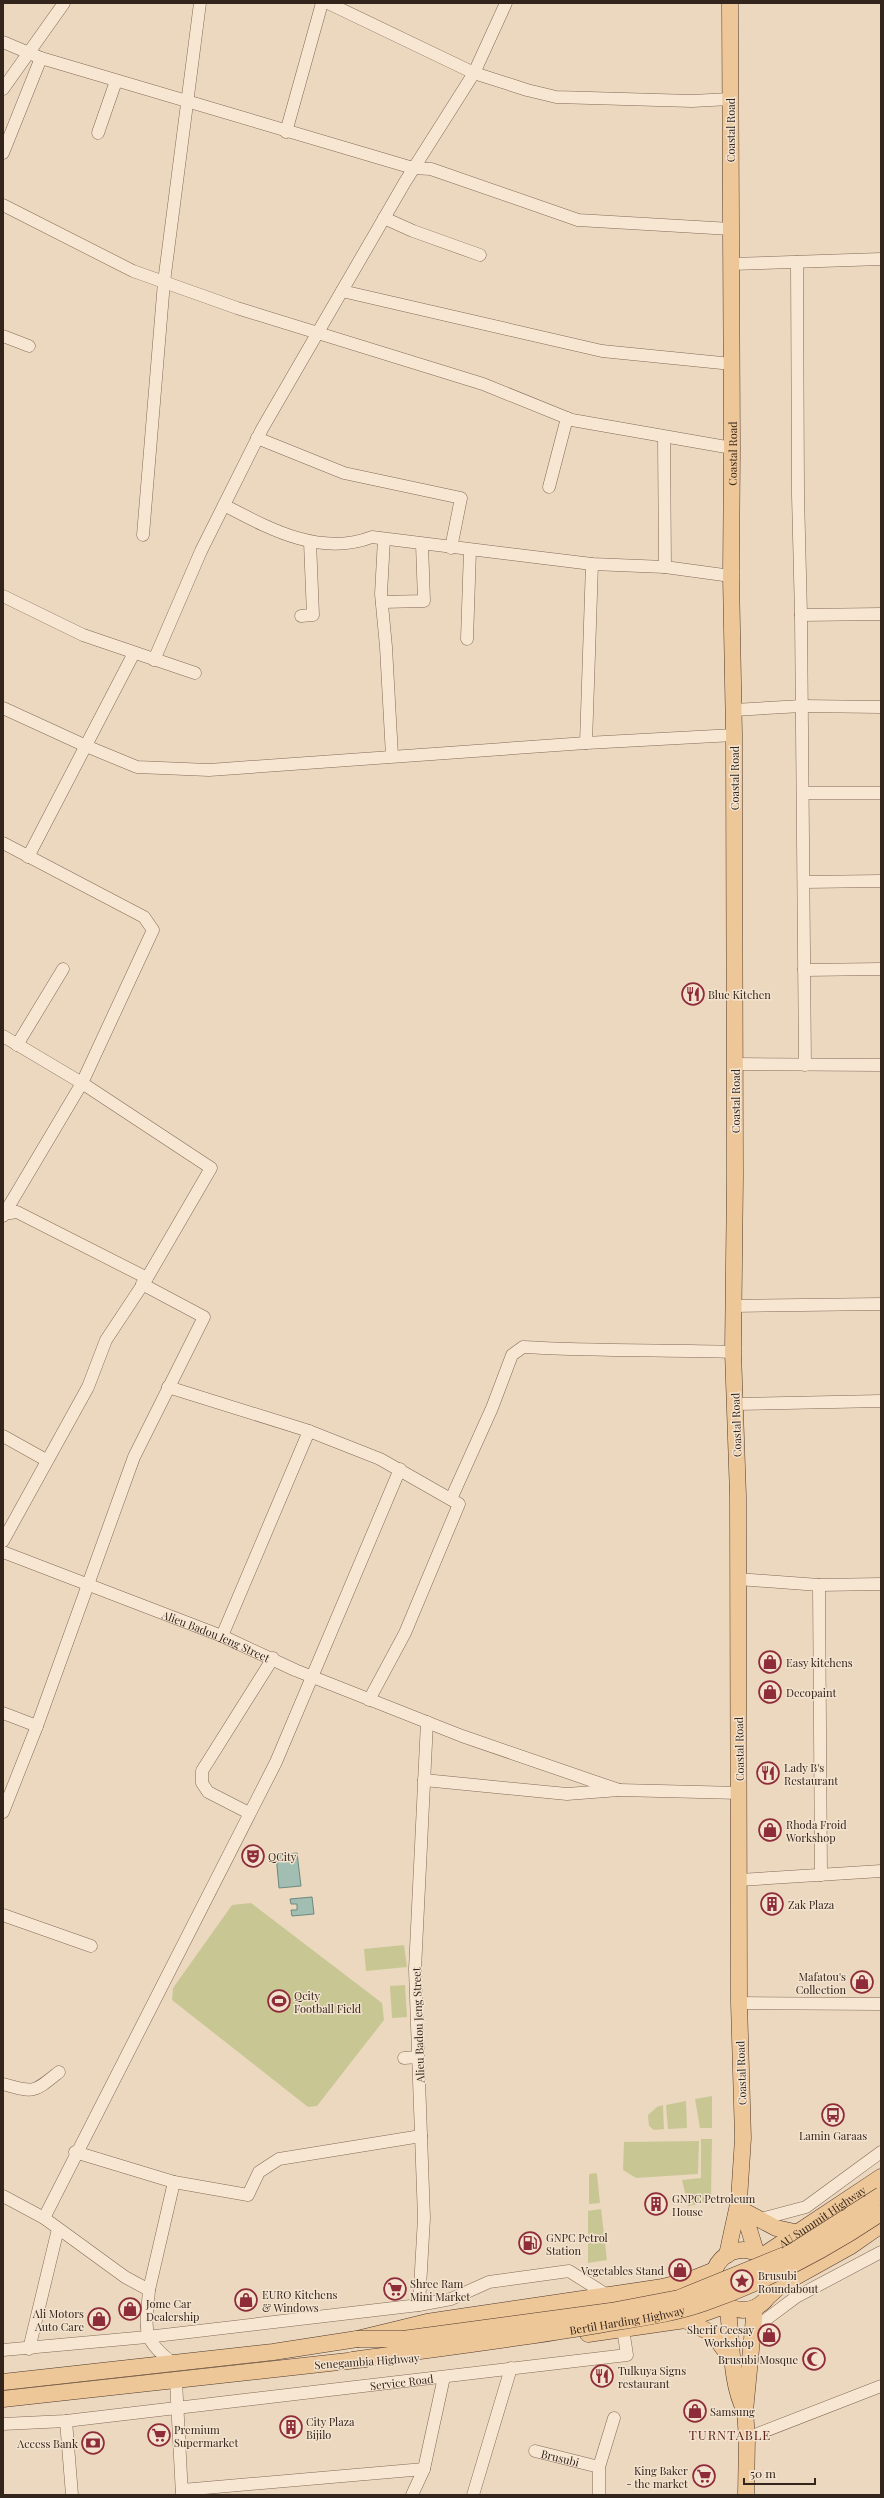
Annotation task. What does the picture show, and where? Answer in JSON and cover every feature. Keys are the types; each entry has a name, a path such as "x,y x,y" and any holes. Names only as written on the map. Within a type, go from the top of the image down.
{"main road":[{"name":"Coastal Road","path":"730,3 732,364 731,576 734,710 733,1352 738,1579 740,1793 739,2003 746,2210 759,2254"},
{"name":"AU Summit Highway","path":"759,2254 799,2233 881,2176"},
{"name":"Bertil Harding Highway","path":"357,2339 403,2338 611,2311 679,2298 792,2252 881,2194"},
{"name":"Coastal Road","path":"727,2254 746,2210"},
{"path":"746,2210 776,2228 799,2233"},
{"name":"Bertil Harding Highway","path":"352,2360 558,2332 703,2304 789,2267 838,2242 881,2213"},
{"path":"770,2294 773,2275 770,2266 759,2254 746,2250 727,2254 715,2270 715,2290 727,2305 741,2310 755,2308 781,2285 851,2246 881,2225"},
{"name":"Senegambia Highway","path":"3,2382 174,2364 357,2339 427,2322 663,2287 690,2280 715,2270"},
{"path":"727,2305 733,2362 740,2401 745,2411"},
{"name":"Senegambia Highway","path":"3,2399 176,2381 352,2360 438,2357 685,2320 727,2305"},
{"path":"746,2495 747,2438 745,2411 755,2308"},
{"path":"685,2320 713,2334 733,2362"}],"street":[{"path":"3,153 35,56 64,3"},
{"path":"143,535 164,282 200,3"},
{"path":"286,132 322,3"},
{"path":"328,3 474,73 527,90 556,96 692,101 730,99"},
{"path":"154,660 224,504 257,438 384,218 474,73 506,3"},
{"path":"3,42 35,56 187,103 414,168 431,169 578,220 731,230"},
{"path":"3,89 35,56"},
{"path":"98,132 116,81"},
{"path":"3,205 133,271 236,308 483,384 567,418 664,437 732,448"},
{"path":"384,218 413,231 480,255"},
{"path":"731,264 881,259"},
{"path":"797,262 798,495 801,616 805,1066"},
{"path":"342,291 602,351 732,364"},
{"path":"3,336 28,346"},
{"path":"549,487 567,418"},
{"path":"664,437 665,567"},
{"path":"257,438 344,473 461,498 451,548"},
{"path":"224,504 264,526 316,544 356,543 372,537 451,548 592,564 665,567 731,576"},
{"path":"384,539 382,602 392,756"},
{"path":"301,616 313,615 310,542"},
{"path":"382,602 424,601 422,544"},
{"path":"467,639 470,550"},
{"path":"586,743 592,564"},
{"path":"3,596 83,635 154,660 195,672"},
{"path":"801,616 881,614"},
{"path":"28,857 134,653"},
{"path":"734,710 802,706 881,707"},
{"path":"3,708 86,746 138,766 209,770 586,743 734,735"},
{"path":"803,793 881,793"},
{"path":"3,844 144,917 153,930 82,1083 3,1215"},
{"path":"804,882 881,881"},
{"path":"17,1045 63,969"},
{"path":"804,970 881,969"},
{"path":"3,1036 82,1083 211,1168 145,1281 106,1340 88,1387 46,1460 3,1541"},
{"path":"734,1064 805,1066 881,1064"},
{"path":"3,1215 17,1212 145,1281 204,1317 134,1457 37,1726 8,1786 3,1812"},
{"path":"734,1306 881,1304"},
{"path":"451,1499 492,1408 512,1355 517,1350 523,1347 602,1351 629,1349 733,1352"},
{"path":"168,1387 309,1431 380,1459 400,1469 459,1504 405,1633 369,1700"},
{"path":"735,1404 881,1401"},
{"path":"222,1636 309,1431"},
{"path":"3,1436 46,1460"},
{"path":"44,2218 75,2152 276,1762 400,1469"},
{"name":"Alieu Badou Jeng Street","path":"3,1552 88,1586 222,1636 274,1658 312,1677 369,1700 619,1790"},
{"path":"738,1579 819,1585 881,1584"},
{"path":"819,1585 821,1875"},
{"path":"249,1813 208,1792 202,1783 202,1771 274,1658"},
{"path":"3,1714 37,1726"},
{"name":"Alieu Badou Jeng Street","path":"419,2305 424,2218 415,1969 427,1722"},
{"path":"424,1780 567,1794 619,1790 740,1793"},
{"path":"739,1880 881,1871"},
{"path":"3,1915 92,1946"},
{"path":"739,2003 881,2004"},
{"path":"404,2058 418,2057"},
{"path":"3,2084 30,2091 37,2090 59,2072"},
{"path":"75,2152 174,2182 248,2195 259,2172 279,2159 421,2136"},
{"path":"746,2210 806,2207 881,2152"},
{"path":"174,2182 149,2290 147,2337 156,2351 174,2364"},
{"path":"3,2196 44,2218 125,2277 149,2290"},
{"path":"29,2349 58,2229"},
{"path":"752,2330 796,2297 881,2252"},
{"path":"3,2350 29,2349 147,2337 419,2305 451,2299 489,2282 569,2271 607,2295"},
{"name":"Service Road","path":"3,2424 66,2420 626,2355 623,2329"},
{"path":"473,2495 511,2368"},
{"path":"412,2495 424,2469 444,2377"},
{"path":"176,2381 182,2492 424,2469"},
{"path":"747,2438 881,2386"},
{"path":"599,2495 599,2466 614,2418"},
{"path":"66,2420 72,2495"},
{"name":"Brusubi","path":"535,2451 585,2464 599,2466"}],"shaded area":[{"path":"297,1853 301,1886 279,1888 276,1855"},
{"path":"312,1897 314,1914 292,1916 291,1910 297,1910 297,1904 291,1904 290,1899"},
{"path":"251,1903 382,2003 384,2020 317,2106 308,2107 172,2000 173,1988 232,1905"},
{"path":"404,1945 407,1967 366,1971 364,1949"},
{"path":"405,1985 407,2017 392,2018 390,1986"},
{"path":"712,2096 712,2128 700,2128 695,2099"},
{"path":"686,2101 687,2128 668,2129 666,2105"},
{"path":"663,2105 664,2129 654,2130 649,2126 648,2115 657,2107"},
{"path":"701,2139 712,2139 711,2196 707,2197 707,2202 688,2206 682,2180 701,2178"},
{"path":"699,2141 698,2174 636,2178 623,2170 624,2142"},
{"path":"589,2174 597,2174 600,2203 589,2204"},
{"path":"601,2209 607,2260 588,2263 588,2211"}],"place":[{"name":"Blue Kitchen","path":"693,994"},
{"name":"Easy kitchens","path":"770,1662"},
{"name":"Decopaint","path":"770,1692"},
{"name":"Lady B's Restaurant","path":"768,1773"},
{"name":"Rhoda Froid Workshop","path":"770,1830"},
{"name":"QCity","path":"253,1856"},
{"name":"Zak Plaza","path":"772,1904"},
{"name":"Mafatou's Collection","path":"862,1982"},
{"name":"Qcity Football Field","path":"279,2001"},
{"name":"Lamin Garaas","path":"833,2115"},
{"name":"GNPC Petroleum House","path":"656,2204"},
{"name":"GNPC Petrol Station","path":"530,2243"},
{"name":"Vegetables Stand","path":"680,2270"},
{"name":"Brusubi Roundabout","path":"742,2281"},
{"name":"Shree Ram Mini Market","path":"395,2289"},
{"name":"EURO Kitchens & Windows","path":"246,2300"},
{"name":"Jome Car Dealership","path":"130,2309"},
{"name":"Ali Motors Auto Care","path":"99,2319"},
{"name":"Sherif Ceesay Workshop","path":"769,2335"},
{"name":"Brusubi Mosque","path":"814,2359"},
{"name":"Tulkuya Signs restaurant","path":"602,2376"},
{"name":"Samsung","path":"695,2411"},
{"name":"City Plaza Bijilo","path":"291,2427"},
{"name":"Premium Supermarket","path":"159,2435"},
{"name":"Access Bank","path":"93,2443"},
{"name":"King Baker - the market","path":"704,2476"}],"district":[{"name":"TURNTABLE","path":"730,2434"}]}
